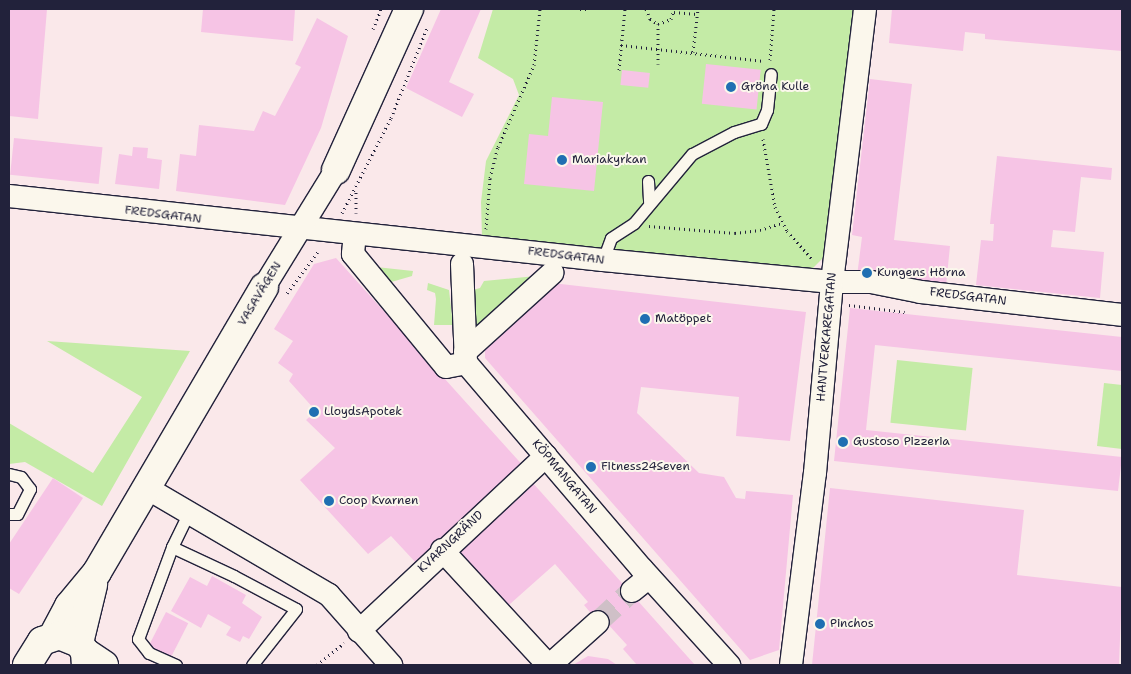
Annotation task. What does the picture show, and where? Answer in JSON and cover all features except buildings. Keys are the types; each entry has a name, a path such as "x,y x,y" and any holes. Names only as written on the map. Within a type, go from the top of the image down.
{"main road":[{"name":"VASAVÄGEN","path":"336,170 409,9"},
{"name":"VASAVÄGEN","path":"31,662 42,641 81,652 97,572 264,287"}],"street":[{"name":"HANTVERKAREGATAN","path":"791,665 815,473 832,282 865,9"},
{"name":"VASAVÄGEN","path":"264,287 336,170"},
{"name":"FREDSGATAN","path":"9,196 603,260 832,282 871,282 922,292 1122,315"},
{"path":"356,234 353,254 446,367 465,357 552,273"},
{"path":"462,264 465,357"},
{"name":"KÖPMANGATAN","path":"465,357 649,577 729,665"},
{"name":"KVARNGRÄND","path":"359,631 442,550 546,456"},
{"path":"146,487 329,594 359,631 391,665"},
{"path":"442,550 549,665 598,622"},
{"path":"632,591 649,577"}],"lane":[{"path":"603,260 611,238 634,223 649,202 692,154 734,132 761,124 767,110 770,74"},
{"path":"648,181 649,202"},
{"path":"9,474 21,477 30,489 17,514 9,514"},
{"path":"176,665 149,653 138,638 172,547 189,512"},
{"path":"172,547 234,576 296,609 252,665"}],"path":[{"path":"480,246 487,228 490,178 498,147 534,64 540,9"},
{"path":"580,9 588,9"},
{"path":"619,70 625,9"},
{"path":"645,9 650,19 658,24 668,22 674,10 697,14"},
{"path":"693,52 698,9"},
{"path":"621,45 770,61 774,9"},
{"path":"658,24 658,64"},
{"path":"761,124 770,193 782,224 808,255"},
{"path":"634,223 736,233 782,224"},
{"path":"317,665 359,631"}],"green space":[{"path":"493,9 858,9 825,256 809,272 482,237 481,202 486,161 519,95 513,79 478,58"},
{"path":"376,267 413,271 412,276 381,285"},
{"path":"536,276 472,330 473,290 480,288 484,281"},
{"path":"428,283 449,290 453,325 434,325 436,299 435,293 427,290"},
{"path":"47,341 190,351 102,506 25,462 9,464 9,423 93,473 142,397"},
{"path":"897,360 973,368 966,431 890,423"},
{"path":"1104,383 1122,385 1122,449 1097,446"}],"tunnel":[{"path":"598,622 632,591"}],"place":[{"name":"Gröna Kulle","path":"731,87"},
{"name":"Mariakyrkan","path":"562,160"},
{"name":"Kungens Hörna","path":"867,273"},
{"name":"Matöppet","path":"645,319"},
{"name":"LloydsApotek","path":"314,412"},
{"name":"Gustoso Pizzeria","path":"843,442"},
{"name":"Fitness24Seven","path":"591,467"},
{"name":"Coop Kvarnen","path":"329,501"},
{"name":"Pinchos","path":"820,624"}]}
